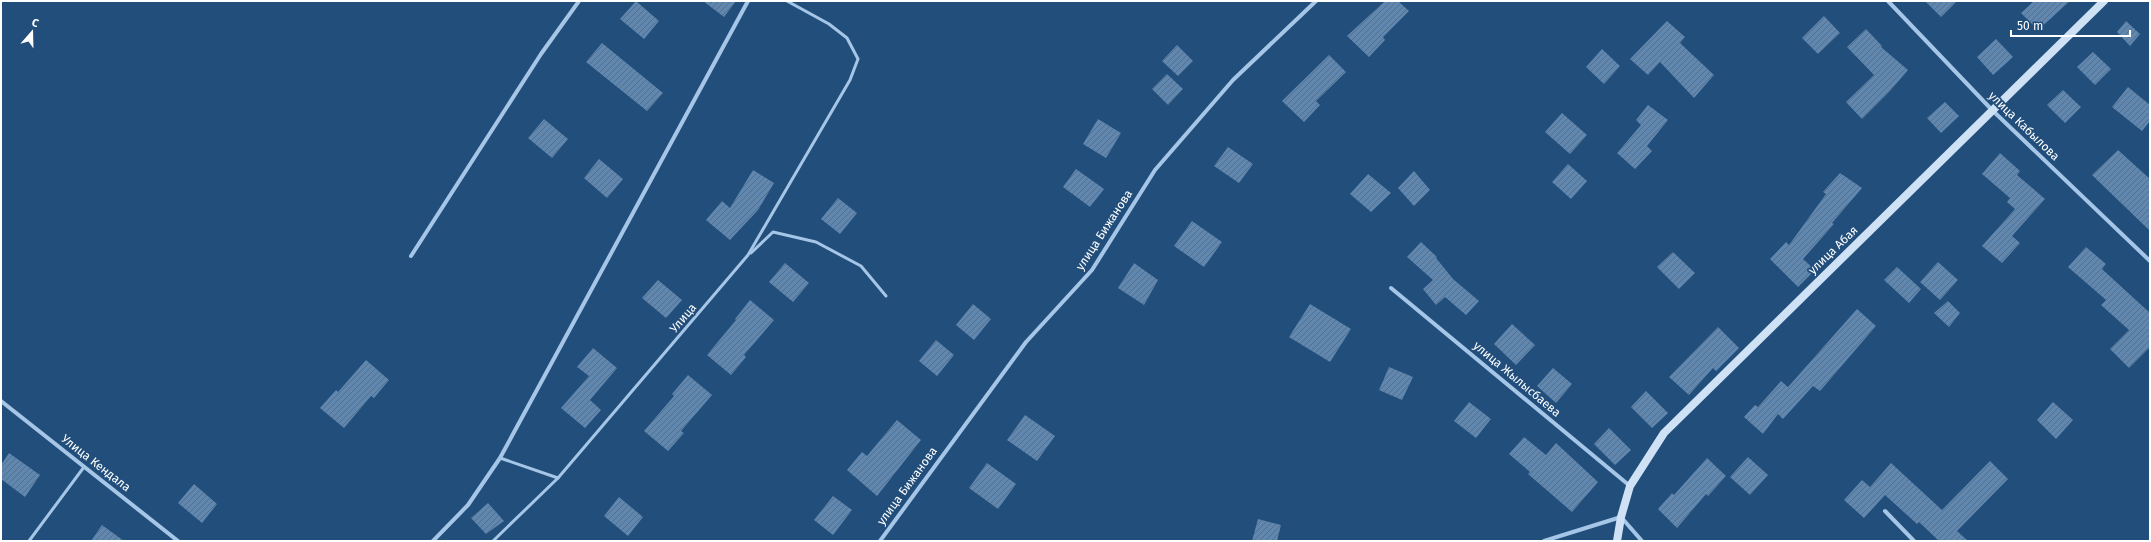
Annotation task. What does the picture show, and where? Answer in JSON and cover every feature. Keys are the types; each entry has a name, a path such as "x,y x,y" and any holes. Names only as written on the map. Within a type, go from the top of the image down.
{"street":[{"path":"411,256 542,54 579,1"},
{"path":"433,541 468,505 500,458 748,1"},
{"name":"улица Бижанова","path":"880,541 1026,342 1092,270 1155,170 1232,80 1316,1"},
{"name":"улица Кабылова","path":"1888,1 1992,110 2150,261"},
{"name":"улица Абая","path":"1617,541 1621,517 1630,486 1664,433 2104,1"},
{"name":"улица Жылысбаева","path":"1391,288 1630,486"},
{"name":"Улица Кендала","path":"1,401 178,541"},
{"path":"1885,511 1914,541"},
{"path":"1544,541 1621,517 1642,541"}],"lane":[{"name":"Улица","path":"493,541 558,478 748,255 850,80 858,59 847,38 829,24 787,1"},
{"path":"748,255 774,232 816,242 861,266 886,296"},
{"path":"500,458 558,478"},
{"path":"29,541 84,467"}],"building":[{"path":"636,1 659,21 644,39 620,19"},
{"path":"703,1 736,1 724,17"},
{"path":"1385,1 1398,1 1409,11 1383,37 1385,40 1369,57 1347,36"},
{"path":"1925,1 1957,1 1941,17"},
{"path":"2034,1 2070,1 2038,30 2021,13"},
{"path":"1824,16 1840,33 1818,54 1802,38"},
{"path":"1667,21 1685,37 1680,43 1714,75 1694,98 1660,62 1648,75 1630,59"},
{"path":"2126,21 2140,34 2130,46 2117,32"},
{"path":"1866,29 1882,46 1881,47 1908,70 1890,91 1862,119 1846,102 1874,75 1847,47"},
{"path":"1996,39 2013,57 1993,75 1977,57"},
{"path":"602,43 663,93 647,111 586,62"},
{"path":"1177,45 1193,61 1178,76 1162,61"},
{"path":"1602,49 1620,66 1604,84 1586,67"},
{"path":"2093,52 2111,69 2095,85 2077,67"},
{"path":"1329,55 1346,72 1316,101 1320,105 1304,122 1282,101"},
{"path":"1167,74 1183,89 1168,105 1152,89"},
{"path":"2128,87 2150,105 2150,121 2142,131 2112,107"},
{"path":"2063,90 2081,107 2065,123 2047,105"},
{"path":"1945,102 1959,116 1941,133 1927,118"},
{"path":"1648,105 1668,120 1647,146 1652,151 1635,169 1617,153 1641,125 1636,120"},
{"path":"1562,113 1587,135 1570,154 1545,132"},
{"path":"544,119 568,139 552,158 528,138"},
{"path":"1098,119 1121,133 1106,158 1083,144"},
{"path":"1228,147 1253,164 1239,183 1214,166"},
{"path":"2118,150 2150,179 2150,231 2092,175"},
{"path":"2000,153 2020,171 2017,175 2045,199 2012,236 2020,243 2002,263 1982,246 2015,209 2007,202 2010,198 1982,174"},
{"path":"599,159 623,179 607,198 584,178"},
{"path":"1568,164 1587,181 1571,199 1552,182"},
{"path":"1076,169 1104,189 1090,207 1063,187"},
{"path":"753,170 774,183 758,210 730,240 706,220 722,201 730,208"},
{"path":"1414,171 1430,190 1414,206 1398,188"},
{"path":"1840,173 1862,188 1832,223 1834,224 1803,259 1815,270 1798,287 1770,259 1786,242 1789,245 1826,194 1823,192"},
{"path":"1368,174 1391,193 1371,212 1350,194"},
{"path":"838,198 857,213 840,234 821,219"},
{"path":"1192,221 1222,242 1204,267 1174,246"},
{"path":"1421,242 1437,257 1436,258 1453,279 1479,301 1466,315 1445,297 1436,305 1423,289 1433,280 1407,257"},
{"path":"2086,247 2106,264 2102,269 2150,313 2150,347 2129,368 2110,349 2129,330 2101,305 2106,300 2068,267"},
{"path":"1673,252 1695,273 1679,289 1657,267"},
{"path":"1938,262 1958,280 1940,300 1920,282"},
{"path":"785,263 809,283 793,302 769,282"},
{"path":"1134,263 1158,280 1144,305 1118,288"},
{"path":"1897,267 1921,289 1909,303 1884,280"},
{"path":"658,280 682,300 666,318 642,298"},
{"path":"750,300 774,320 744,355 746,357 731,375 707,355 736,320 735,319"},
{"path":"1948,301 1960,313 1949,327 1934,313"},
{"path":"973,304 991,319 974,340 956,325"},
{"path":"1310,304 1351,329 1330,362 1289,337"},
{"path":"1857,309 1876,326 1820,391 1813,386 1783,419 1778,414 1763,434 1744,417 1755,405 1758,407 1781,381 1788,387"},
{"path":"1512,324 1535,345 1516,365 1494,344"},
{"path":"1718,327 1739,348 1716,371 1713,368 1689,395 1669,377"},
{"path":"936,340 954,355 937,376 919,361"},
{"path":"593,348 617,368 590,400 601,410 585,428 561,408 589,376 577,367"},
{"path":"366,360 389,380 374,398 371,396 344,428 320,408 336,390 338,392"},
{"path":"1389,367 1413,377 1402,400 1379,390"},
{"path":"1553,368 1572,384 1556,403 1537,386"},
{"path":"688,375 712,395 681,431 684,433 668,451 644,431 674,396 672,394"},
{"path":"1646,391 1668,413 1652,428 1631,407"},
{"path":"1469,402 1491,419 1476,438 1454,421"},
{"path":"2053,402 2073,420 2056,439 2037,420"},
{"path":"1025,415 1055,436 1037,461 1007,440"},
{"path":"897,420 921,440 877,496 847,470 862,452 867,456"},
{"path":"1609,428 1631,450 1615,465 1594,444"},
{"path":"1524,437 1546,455 1556,443 1598,482 1572,512 1528,474 1530,472 1509,454"},
{"path":"9,453 40,475 25,497 1,479 1,465"},
{"path":"1748,457 1768,475 1750,495 1730,477"},
{"path":"1707,458 1726,476 1708,496 1706,494 1677,528 1658,509 1672,493 1674,495"},
{"path":"1990,461 2008,479 1957,531 1968,541 1939,541 1919,522 1917,524 1885,495 1864,518 1844,500 1862,480 1870,487 1891,463 1942,510"},
{"path":"987,463 1016,484 998,509 969,488"},
{"path":"194,484 217,504 202,523 178,503"},
{"path":"833,496 852,510 833,535 814,520"},
{"path":"619,497 643,517 628,536 604,516"},
{"path":"488,503 504,521 486,534 471,518"},
{"path":"1258,519 1281,525 1277,541 1252,541"},
{"path":"102,525 124,541 91,541"}]}
